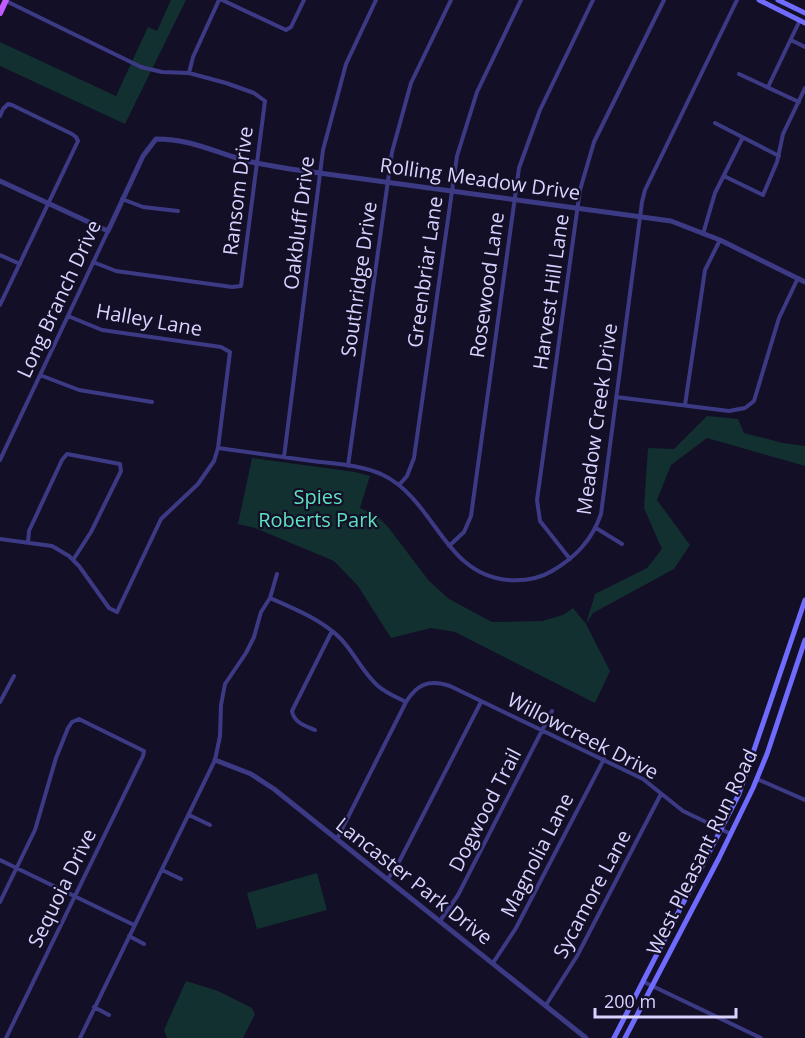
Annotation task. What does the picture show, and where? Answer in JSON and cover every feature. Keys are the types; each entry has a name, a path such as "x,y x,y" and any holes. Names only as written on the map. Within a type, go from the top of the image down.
{"main road":[{"path":"0,13 6,0"},
{"path":"759,0 803,22"},
{"path":"778,0 805,13"},
{"name":"West Pleasant Run Road","path":"614,1038 747,776 805,600"},
{"name":"West Pleasant Run Road","path":"625,1038 731,834 757,779 805,640"},
{"path":"776,689 788,692"},
{"path":"747,776 757,779"}],"street":[{"path":"6,0 141,67 162,72 189,74 201,37 221,0 288,30 304,0"},
{"name":"Oakbluff Drive","path":"284,457 323,150 341,79 376,0"},
{"name":"Southridge Drive","path":"348,466 392,152 407,96 420,62 451,0"},
{"name":"Greenbriar Lane","path":"399,485 407,476 414,458 456,156 477,92 521,0"},
{"name":"Rosewood Lane","path":"449,546 464,532 471,516 519,168 532,127 593,0"},
{"name":"Harvest Hill Lane","path":"570,559 540,521 537,500 581,183 594,142 664,0"},
{"name":"Meadow Creek Drive","path":"218,448 348,466 378,473 399,485 463,562 485,575 519,581 543,576 570,559 591,539 604,500 642,202 650,180 737,0"},
{"path":"768,87 791,40 803,22"},
{"path":"791,40 805,47"},
{"name":"Ransom Drive","path":"93,262 116,271 232,287 241,286 265,101 254,93 226,83 189,74"},
{"path":"739,74 799,102"},
{"path":"724,176 763,195 779,156 783,134 805,88"},
{"path":"0,116 8,104 74,136 78,141 0,306"},
{"path":"715,123 742,139 779,156"},
{"name":"Rolling Meadow Drive","path":"147,152 156,139 168,139 199,144 242,160 321,173 670,221 720,240 805,282"},
{"path":"703,234 715,193 742,139"},
{"name":"Long Branch Drive","path":"0,460 122,199 147,152"},
{"path":"0,181 108,231"},
{"path":"122,199 143,207 178,211"},
{"path":"685,405 705,270 720,240"},
{"path":"0,255 20,264"},
{"path":"616,397 729,411 739,411 749,406 754,401 779,318 798,278"},
{"name":"Halley Lane","path":"68,316 102,330 230,352 218,448"},
{"path":"40,375 89,392 152,402"},
{"path":"0,539 52,546 73,560 110,608 117,612 161,519 198,484 214,461 218,448"},
{"path":"28,542 29,531 62,460 67,454 120,464 121,471 81,550 73,560"},
{"path":"596,528 622,544"},
{"path":"80,1038 215,760 220,736 221,705 225,684 254,637 261,612 270,598 277,574"},
{"path":"270,598 332,632 377,686 406,702 337,839"},
{"path":"315,730 298,722 292,711 332,632"},
{"path":"0,702 14,676"},
{"name":"Willowcreek Drive","path":"406,702 418,687 424,684 440,683 450,687 643,779 683,810 731,834"},
{"path":"388,879 481,702"},
{"name":"Dogwood Trail","path":"440,921 458,895 552,711"},
{"name":"Sequoia Drive","path":"6,1038 144,751 79,718 72,722 56,758 41,812 16,868"},
{"name":"Magnolia Lane","path":"493,963 516,928 604,759"},
{"name":"Lancaster Park Drive","path":"215,760 251,774 274,789 586,1038"},
{"path":"757,779 805,800"},
{"name":"Sycamore Lane","path":"546,1005 577,956 661,794"},
{"path":"189,815 210,825"},
{"path":"0,860 134,925"},
{"path":"0,902 16,868"},
{"path":"162,870 181,879"},
{"path":"129,936 144,944"},
{"path":"644,982 761,1038"},
{"path":"94,1008 109,1015"}],"green space":[{"path":"171,0 186,0 125,124 0,66 0,42 116,96 148,27 157,31"},
{"path":"707,416 738,419 744,433 805,446 805,466 707,438 671,465 657,500 690,545 674,569 593,613 586,624 595,594 647,568 662,549 644,508 648,448 674,449"},
{"name":"Spies Roberts Park","path":"252,458 370,476 360,508 376,515 388,527 429,581 449,599 492,622 542,621 563,615 573,608 586,624 610,671 595,703 455,632 431,628 391,638 358,586 334,561 255,528 238,524"},
{"path":"317,873 327,910 257,929 247,893"},
{"path":"186,981 218,991 252,1008 255,1014 243,1038 167,1038 164,1030"}]}
